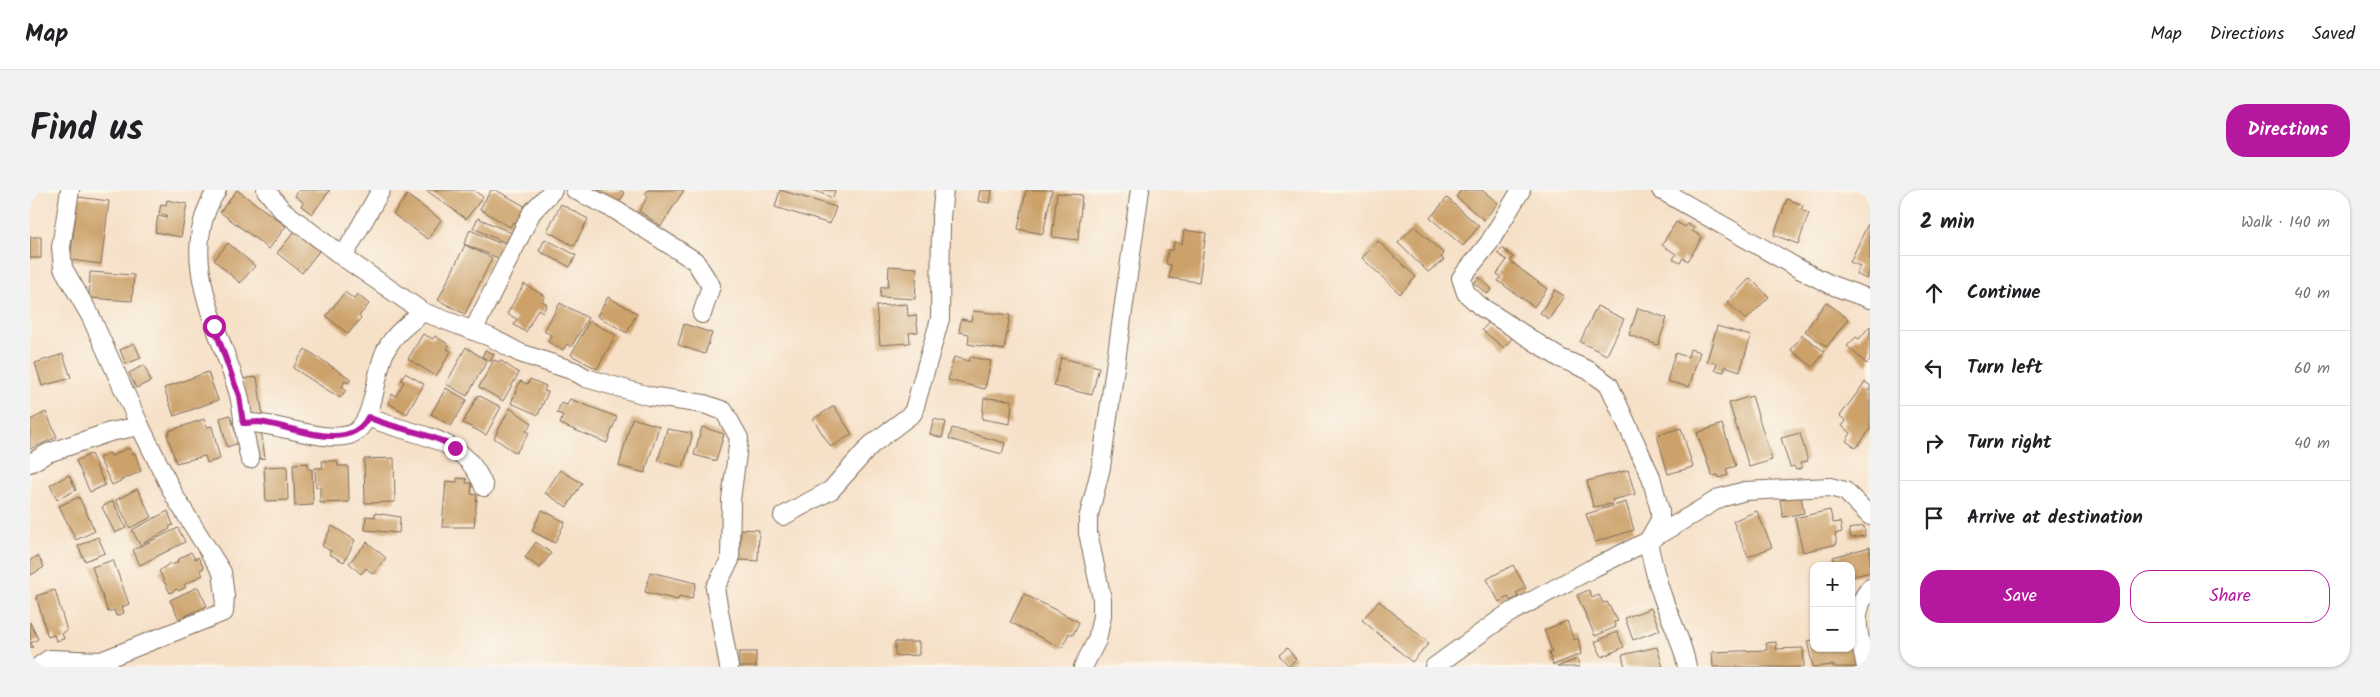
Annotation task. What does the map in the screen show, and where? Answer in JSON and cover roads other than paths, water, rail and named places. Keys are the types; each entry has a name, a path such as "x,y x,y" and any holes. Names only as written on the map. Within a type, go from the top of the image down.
{"street":[{"path":"38,667 49,659 100,661 224,612 225,596 222,572 175,497 140,426 91,317 63,268 61,247 70,190"},
{"path":"217,190 202,225 199,242 201,281 214,326 239,396 250,459"},
{"path":"266,190 282,210 344,257 423,312 490,337 520,353 574,371 586,378 649,396 704,404 724,411 739,438 732,500 730,560 715,588 729,667"},
{"path":"344,257 381,190"},
{"path":"473,331 532,212 553,190"},
{"path":"575,190 617,211 695,261 711,286 702,314"},
{"path":"783,516 831,490 870,445 913,413 940,319 941,216 944,190"},
{"path":"1083,667 1097,640 1102,616 1102,599 1088,533 1088,518 1101,467 1140,190"},
{"path":"1521,190 1490,244 1461,278 1462,285 1466,293 1480,306 1560,358 1588,370 1609,385 1651,477 1660,510 1660,520 1648,542 1654,572 1664,602 1675,624 1687,667"},
{"path":"1661,190 1801,270 1834,286 1870,299"},
{"path":"243,423 259,422 305,433 350,435 358,430 368,417 385,351 397,334 423,312"},
{"path":"368,417 387,426 444,441 468,462 484,487"},
{"path":"30,463 48,453 102,435 140,426"},
{"path":"1434,667 1506,616 1591,569 1648,542 1720,498 1745,491 1830,487 1845,490 1870,516"},
{"path":"1866,667 1858,632 1857,610 1870,588"}]}
